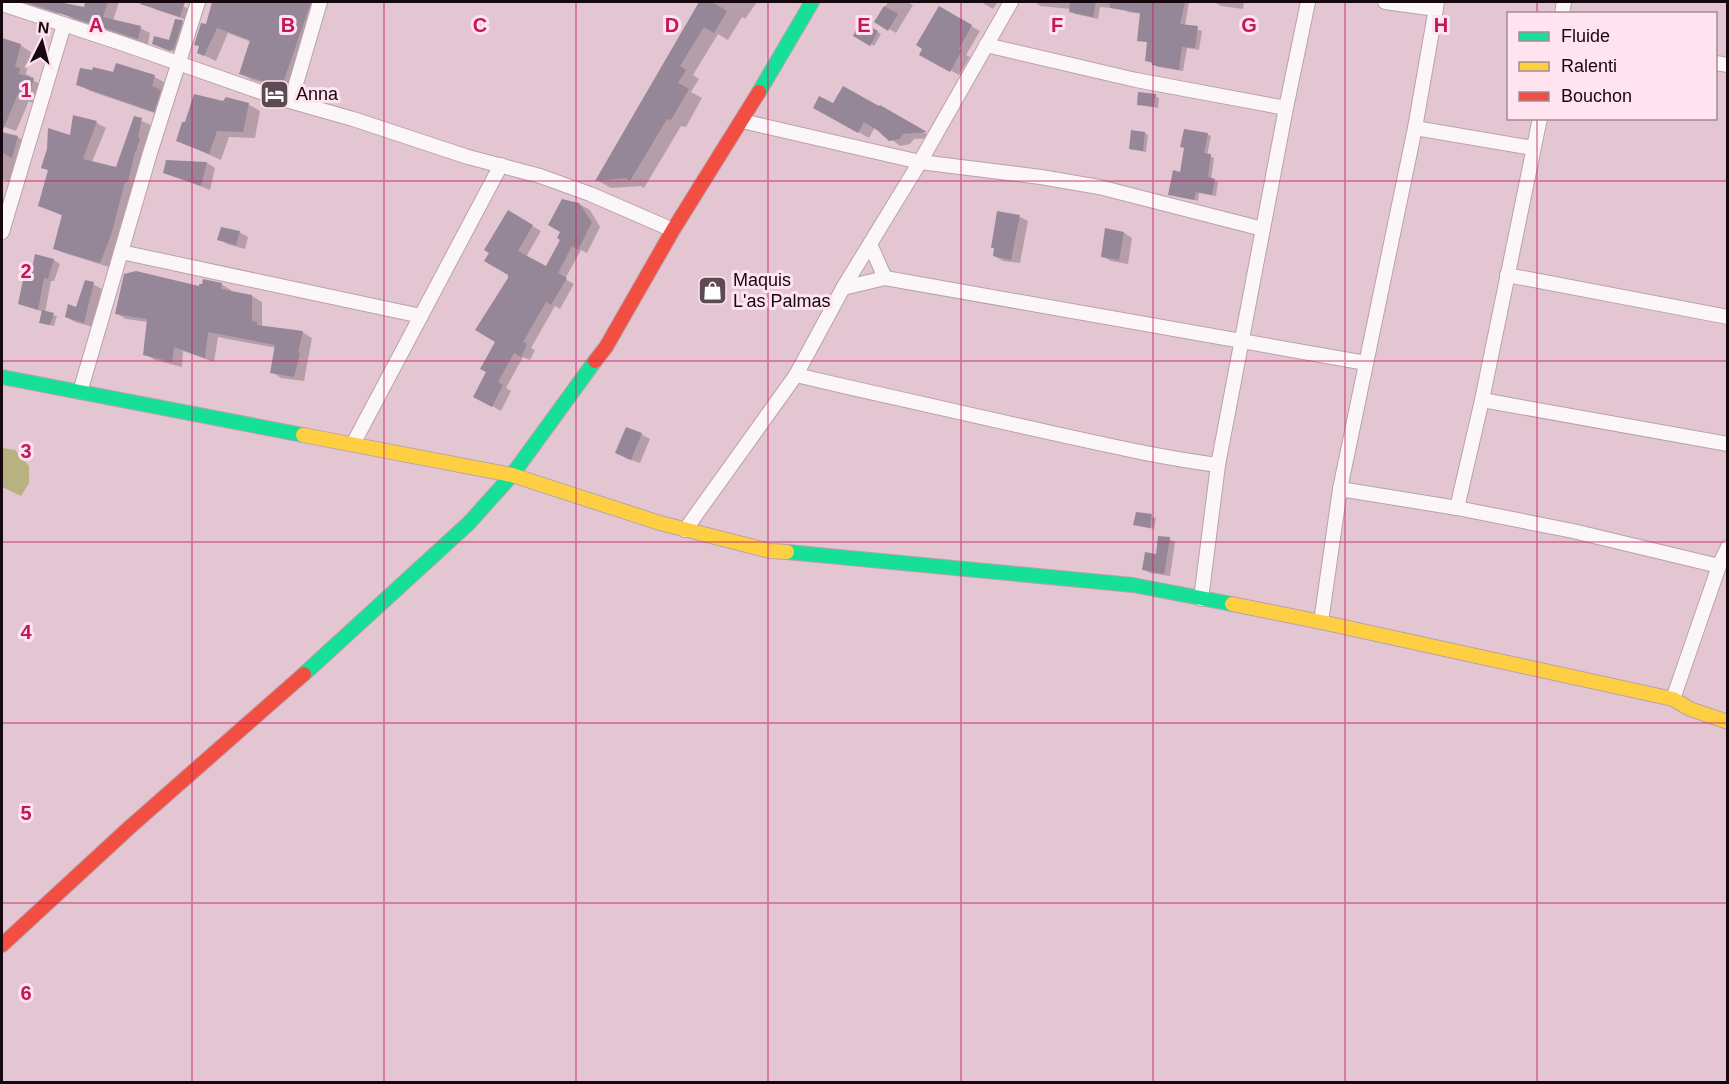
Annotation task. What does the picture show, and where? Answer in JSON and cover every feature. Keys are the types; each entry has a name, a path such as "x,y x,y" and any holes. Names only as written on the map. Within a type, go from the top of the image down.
{"street":[{"path":"80,392 198,2"},
{"path":"291,101 320,2"},
{"path":"2,945 469,523 513,475 606,347 673,230 742,121 812,2"},
{"path":"685,530 796,375 843,288 920,162 1011,2"},
{"path":"1201,599 1218,465 1308,2"},
{"path":"1321,622 1340,489 1415,128 1437,5 1385,2"},
{"path":"2,4 291,101 468,157 540,176 590,194 673,230"},
{"path":"2,232 64,25"},
{"path":"986,45 1136,80 1286,108"},
{"path":"1457,508 1482,400 1540,120"},
{"path":"742,121 920,162 1088,185 1263,229"},
{"path":"1415,128 1533,148"},
{"path":"353,444 501,165"},
{"path":"870,244 885,278"},
{"path":"121,252 421,316"},
{"path":"1507,275 1728,317"},
{"path":"843,288 885,278 1366,363"},
{"path":"796,375 951,412 1175,460 1218,465"},
{"path":"2,376 513,475 685,530 770,551 1133,585 1321,622 1673,699 1690,709 1728,722"},
{"path":"1482,400 1728,444"},
{"path":"1340,489 1457,508 1573,531 1719,566"},
{"path":"1673,699 1719,566 1728,547"}],"shaded area":[{"path":"2,448 15,450 29,466 29,483 21,496 2,487"}],"building":[{"path":"25,2 59,2 84,7 85,2 108,2 103,17 141,26 138,39"},
{"path":"141,2 185,2 180,17 140,4"},
{"path":"212,2 311,2 283,83 273,84 239,74 250,40 217,28 204,56 197,53 199,46 194,45 201,23 206,24"},
{"path":"699,2 712,2 727,11 714,33 704,27 680,66 686,70 678,83 689,89 671,120 667,119 630,181 626,178 595,181"},
{"path":"1070,2 1096,2 1093,17 1069,12"},
{"path":"1110,2 1185,2 1180,24 1198,26 1195,48 1182,47 1179,70 1152,65 1152,62 1145,61 1147,42 1137,41 1140,13 1110,8"},
{"path":"884,6 898,14 888,31 874,22"},
{"path":"939,6 972,25 950,72 919,55 922,49 916,45"},
{"path":"175,19 183,20 174,48 170,51 152,44 154,36 169,40"},
{"path":"860,21 878,31 870,46 853,36"},
{"path":"2,38 21,44 15,67 20,68 19,74 34,78 27,101 18,94 2,132"},
{"path":"116,63 155,75 152,86 161,90 154,112 76,85 80,68 92,70 93,67 113,72"},
{"path":"843,86 927,132 903,134 900,139 889,141 864,122 858,133 813,108 819,96 833,103"},
{"path":"1138,92 1156,94 1154,107 1137,105"},
{"path":"194,94 223,101 226,97 249,103 243,132 217,131 209,154 176,141"},
{"path":"73,115 97,121 83,159 116,167 134,116 142,118 138,137 140,138 128,182 125,182 111,235 100,263 53,249 62,215 38,206 48,170 41,168 47,149 48,128 70,135"},
{"path":"1184,129 1208,133 1204,153 1211,154 1208,177 1215,179 1212,195 1196,192 1194,200 1168,195 1173,170 1180,172 1184,148 1180,147"},
{"path":"1131,130 1145,132 1143,151 1129,149"},
{"path":"2,132 18,136 12,158 2,153"},
{"path":"166,160 207,162 201,186 163,173"},
{"path":"562,199 579,203 592,222 578,250 572,246 558,273 567,278 551,305 546,302 523,342 527,344 521,357 514,353 498,382 503,385 492,407 473,397 486,372 480,369 495,342 475,330 508,275 484,261 489,253 484,250 508,210 533,225 518,251 546,266 560,240 557,238 560,232 548,225"},
{"path":"997,211 1020,215 1011,260 993,256 994,248 991,248"},
{"path":"221,227 240,231 236,245 217,240"},
{"path":"1105,228 1124,232 1119,260 1101,257"},
{"path":"35,254 54,259 48,279 44,278 38,310 18,304 27,261 33,264"},
{"path":"136,271 199,286 203,279 222,283 221,289 252,295 252,321 257,322 257,325 303,331 294,377 270,373 275,345 208,332 205,358 174,347 172,362 143,355 147,319 115,314 124,274"},
{"path":"85,280 94,282 84,323 65,317 68,304 76,307"},
{"path":"42,310 54,313 50,325 39,323"},
{"path":"626,427 642,433 631,460 615,453"},
{"path":"1136,512 1152,514 1150,528 1133,525"},
{"path":"1158,536 1170,537 1164,574 1142,570 1145,552 1156,554"}],"traffic: fast":[{"path":"759,92 812,2"},
{"path":"304,674 469,523 512,475 595,361"},
{"path":"2,377 303,435"},
{"path":"787,552 1133,585 1232,604"}],"traffic: slow":[{"path":"303,435 512,475 660,523 770,551 787,552"},
{"path":"1232,604 1673,699 1690,709 1728,722"}],"traffic: jam":[{"path":"595,361 606,347 673,230 759,92"},
{"path":"2,945 130,827 304,674"}],"place":[{"name":"Anna","path":"275,94"},
{"name":"Maquis L'as Palmas","path":"712,290"}]}
